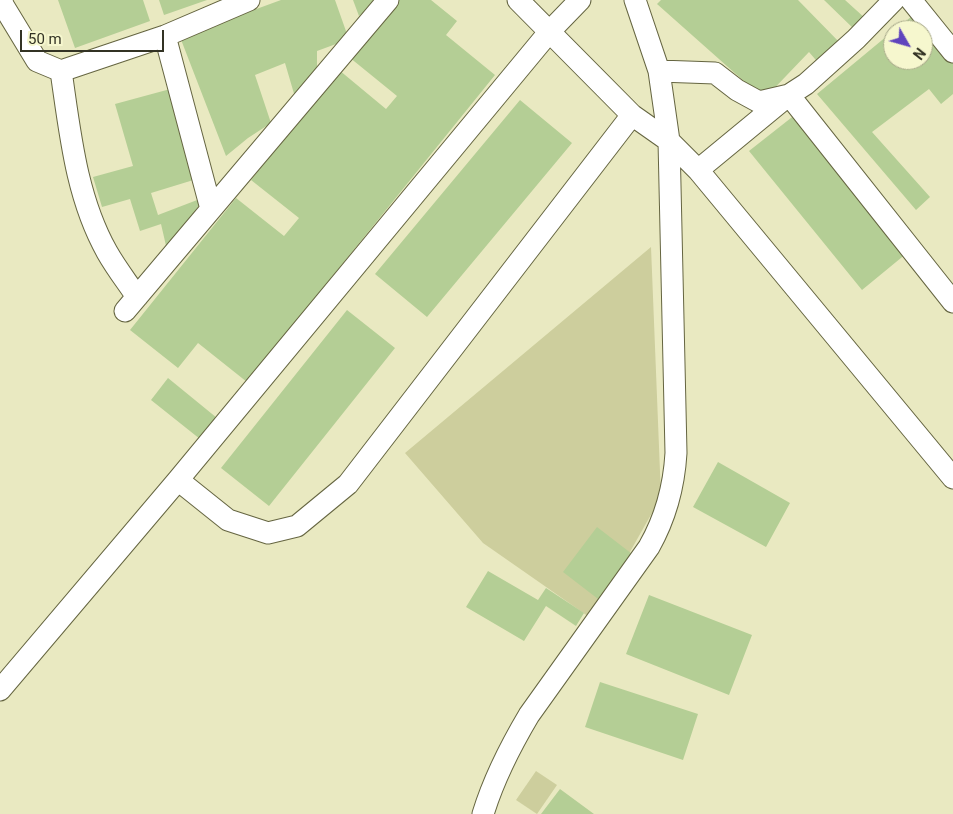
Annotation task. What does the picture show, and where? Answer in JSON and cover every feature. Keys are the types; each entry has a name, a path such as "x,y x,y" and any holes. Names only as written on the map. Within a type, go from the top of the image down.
{"street":[{"path":"2,0 37,61 61,71 165,36 249,0"},
{"path":"61,71 76,170 91,218 131,304 388,0"},
{"path":"518,0 632,114 669,141 698,170 953,478"},
{"path":"0,690 178,480 550,31 580,0"},
{"path":"483,814 500,768 513,741 529,715 649,547 659,530 672,492 676,453 669,141 659,70 635,0"},
{"path":"698,170 788,95 813,78 856,39 894,0"},
{"path":"911,0 953,52"},
{"path":"165,36 211,209"},
{"path":"659,70 715,73 737,90 760,102 788,95"},
{"path":"788,95 953,302"},
{"path":"178,480 228,520 268,533 297,526 348,484 632,114"}],"green space":[{"path":"651,247 661,497 592,619 483,543 405,453"},
{"path":"536,771 557,785 537,814 516,800"}],"building":[{"path":"58,0 143,0 150,21 75,48"},
{"path":"159,0 207,0 164,15"},
{"path":"281,0 335,0 347,34 336,44 317,51 317,73 295,97 285,63 255,75 271,123 248,138 226,156 180,37"},
{"path":"353,0 380,0 359,16"},
{"path":"395,0 431,0 457,21 446,35 495,75 247,382 198,343 178,368 130,330 236,198 284,236 299,218 251,180 339,70 386,109 397,96 349,57"},
{"path":"661,0 798,0 842,45 821,66 809,52 764,99 657,4"},
{"path":"824,0 845,0 866,19 855,30"},
{"path":"917,12 924,20 907,20"},
{"path":"933,32 953,56 953,94 941,104 929,89 872,132 930,197 916,210 817,94 883,39 883,70 933,70"},
{"path":"174,88 200,178 151,193 158,215 205,197 167,250 161,224 140,231 130,199 102,207 93,177 133,166 115,104"},
{"path":"520,100 572,143 427,317 375,274"},
{"path":"796,114 907,253 862,290 749,151"},
{"path":"347,310 395,348 269,506 221,468"},
{"path":"168,378 217,418 200,439 151,400"},
{"path":"718,462 790,503 766,547 693,507"},
{"path":"597,527 636,557 602,602 563,572"},
{"path":"488,571 538,600 546,588 584,613 576,626 546,606 524,641 466,607"},
{"path":"649,595 752,635 729,695 626,654"},
{"path":"600,682 698,714 683,760 585,727"},
{"path":"560,789 594,814 541,814"}]}
